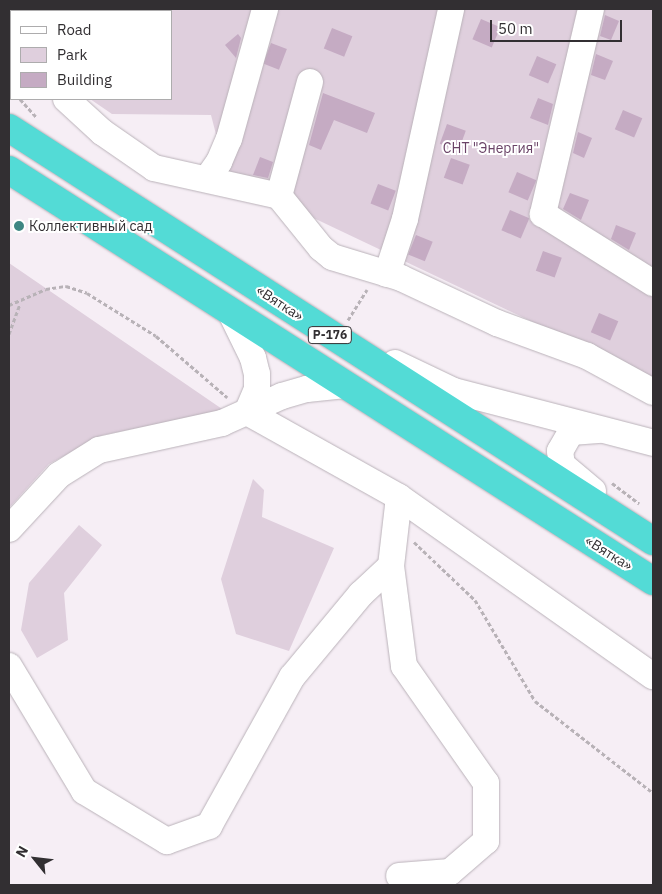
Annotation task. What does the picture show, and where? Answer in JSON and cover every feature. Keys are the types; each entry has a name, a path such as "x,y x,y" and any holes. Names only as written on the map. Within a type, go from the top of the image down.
{"highway":[{"name":"«Вятка»","path":"9,128 269,297 653,540"},
{"name":"«Вятка»","path":"9,170 232,315 653,581"}],"street":[{"path":"206,180 219,162 229,139 265,9"},
{"path":"382,273 405,219 451,9"},
{"path":"591,9 543,214 653,283"},
{"path":"279,196 310,82"},
{"path":"67,100 102,132 154,168 279,196 321,248 332,257 382,273 497,323 587,356 653,392"},
{"path":"269,297 454,391 653,443"},
{"path":"232,315 253,358 258,374 257,389 247,412"},
{"path":"9,529 59,475 99,450 222,423 307,389 343,385"},
{"path":"247,412 399,497 653,676"},
{"path":"604,430 571,432 560,451 562,465 653,536"},
{"path":"399,497 391,566 404,666 486,782 486,842 450,872 399,876"},
{"path":"9,666 84,791 167,840 209,826 292,677 361,594 391,566"}],"path":[{"path":"345,324 382,273"},
{"path":"9,305 20,303 46,289 66,286 87,293 156,336 216,389 247,412"},
{"path":"9,334 20,303"},
{"path":"396,524 475,600 535,701 653,793"}],"green space":[{"name":"СНТ \"Энергия\"","path":"9,9 653,9 653,379 227,177 211,115 112,114 91,100 172,100 172,10 10,10 9,54"},
{"path":"9,263 225,411 103,435 49,464 9,508"},
{"path":"253,479 264,490 262,517 334,548 289,651 236,634 221,579"},
{"path":"79,525 102,545 64,593 68,640 37,658 21,630 29,583"}],"building":[{"path":"605,15 619,21 611,40 600,36"},
{"path":"481,19 500,27 492,47 472,39"},
{"path":"332,28 352,36 344,57 324,48"},
{"path":"238,34 241,38 236,58 225,45"},
{"path":"271,43 287,49 279,70 263,64"},
{"path":"596,54 613,61 605,80 591,75"},
{"path":"537,56 556,64 548,84 529,75"},
{"path":"323,93 375,113 367,133 334,120 321,150 309,145"},
{"path":"538,98 553,104 548,125 530,118"},
{"path":"623,110 642,118 634,138 615,129"},
{"path":"447,124 466,131 459,151 440,144"},
{"path":"578,132 592,138 584,158 573,153"},
{"path":"260,157 273,162 268,178 253,175"},
{"path":"451,158 470,165 463,185 444,178"},
{"path":"517,172 536,180 528,200 508,192"},
{"path":"378,184 396,191 388,210 370,204"},
{"path":"570,193 589,200 581,220 563,209"},
{"path":"510,210 529,218 521,238 501,230"},
{"path":"616,225 636,233 629,250 611,239"},
{"path":"416,235 433,242 425,261 408,254"},
{"path":"543,251 562,258 555,278 536,271"},
{"path":"599,313 618,321 610,341 591,332"}],"place":[{"name":"Коллективный сад","path":"19,226"}]}
